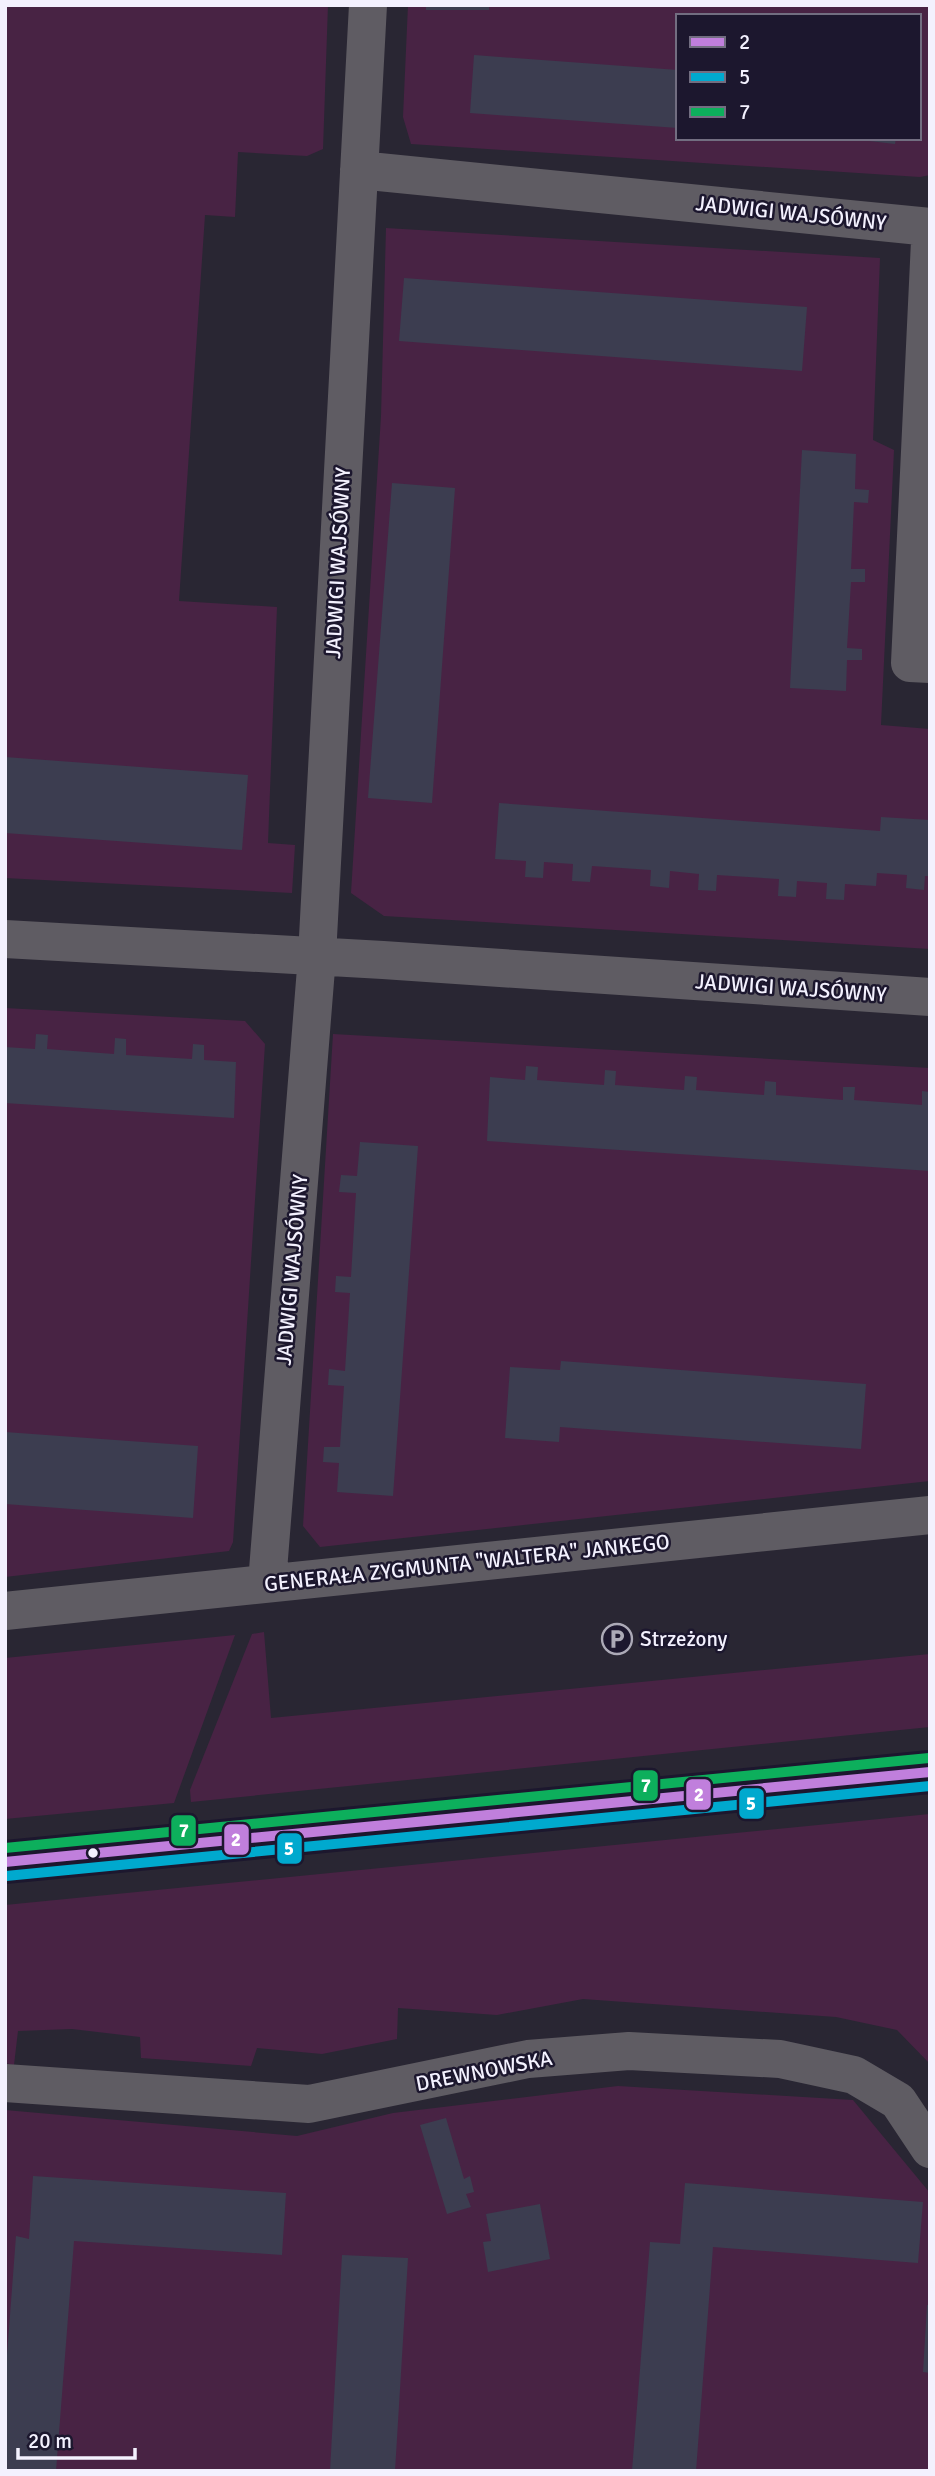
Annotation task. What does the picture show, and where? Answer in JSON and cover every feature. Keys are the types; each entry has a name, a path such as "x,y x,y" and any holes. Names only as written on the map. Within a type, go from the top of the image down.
{"street":[{"name":"JADWIGI WAJSÓWNY","path":"267,1584 317,956 368,5"},
{"name":"JADWIGI WAJSÓWNY","path":"359,170 930,226"},
{"path":"930,241 910,663 930,664"},
{"name":"JADWIGI WAJSÓWNY","path":"5,939 317,956 930,997"},
{"name":"GENERAŁA ZYGMUNTA \"WALTERA\" JANKEGO","path":"5,1611 930,1515"},
{"path":"5,1862 930,1772"},
{"name":"DREWNOWSKA","path":"5,2082 309,2104 527,2059 629,2051 780,2059 854,2075 898,2101 930,2148"}],"shaded area":[{"path":"5,5 328,5 323,149 307,156 238,152 235,217 205,215 179,601 277,607 268,843 295,845 292,893 5,878"},
{"path":"408,5 930,5 930,175 920,177 411,144 403,117"},
{"path":"386,228 880,258 873,440 894,450 881,725 930,729 930,949 384,916 351,893 381,416"},
{"path":"5,1008 245,1021 265,1044 233,1542 229,1551 5,1577"},
{"path":"333,1034 930,1068 930,1481 320,1547 303,1526"},
{"path":"264,1632 271,1718 930,1654 930,1727 191,1802 190,1790 252,1634"},
{"path":"235,1635 174,1803 5,1819 5,1658"},
{"path":"930,1814 930,2064 897,2030 836,2017 583,1999 497,2015 398,2008 397,2039 322,2054 257,2048 251,2066 141,2058 140,2037 72,2029 18,2031 14,2065 5,2063 5,1905"},
{"path":"618,2086 853,2100 930,2193 930,2471 5,2471 5,2110 297,2136 393,2113"}],"building":[{"path":"426,5 489,5 489,10 426,10"},
{"path":"474,55 676,70 676,128 470,113"},
{"path":"860,140 896,140 895,144"},
{"path":"404,278 807,307 802,371 399,341"},
{"path":"802,450 856,454 855,489 869,490 868,503 854,502 851,569 865,569 865,582 851,582 847,648 862,649 862,660 847,660 846,691 790,688"},
{"path":"392,483 455,488 432,803 368,798"},
{"path":"5,757 248,775 242,850 5,833"},
{"path":"499,803 880,831 881,817 930,820 930,876 925,876 924,890 906,888 907,875 877,873 876,886 845,884 844,900 826,899 827,883 797,881 796,897 778,896 779,879 717,875 716,891 698,890 699,874 670,871 669,888 650,886 651,870 592,866 590,882 572,881 573,864 544,862 543,878 525,877 526,861 495,859"},
{"path":"36,1034 48,1035 47,1049 114,1054 115,1038 126,1039 126,1055 192,1059 193,1044 204,1045 204,1060 236,1062 234,1118 5,1103 5,1047 35,1049"},
{"path":"526,1066 538,1067 537,1080 604,1085 605,1070 616,1071 615,1085 684,1090 685,1076 697,1077 696,1090 764,1095 765,1081 776,1082 776,1095 843,1100 843,1087 855,1087 854,1100 922,1105 922,1091 930,1092 930,1171 487,1141 490,1077 525,1080"},
{"path":"360,1142 418,1146 393,1496 337,1492 339,1463 323,1462 324,1447 340,1447 344,1386 328,1385 329,1369 345,1371 350,1293 335,1292 336,1276 351,1277 356,1193 339,1192 341,1175 357,1176"},
{"path":"561,1361 866,1384 861,1449 560,1427 559,1442 505,1438 510,1367 560,1370"},
{"path":"5,1432 198,1446 193,1518 5,1504"},
{"path":"446,2118 464,2179 470,2176 474,2192 466,2194 471,2207 447,2214 420,2125"},
{"path":"33,2176 286,2193 282,2255 74,2241 56,2471 5,2471 5,2381 16,2236 29,2239"},
{"path":"685,2183 923,2202 918,2263 713,2247 696,2471 632,2471 650,2242 680,2244"},
{"path":"540,2204 550,2259 488,2272 483,2242 491,2241 486,2214"},
{"path":"342,2255 408,2258 395,2471 330,2471"},
{"path":"927,2305 930,2305 930,2373 923,2372"}],"transit line":[{"name":"7","path":"5,1848 929,1758"},
{"name":"2","path":"5,1862 930,1772"},
{"name":"5","path":"6,1876 930,1786"}],"place":[{"name":"Strzeżony","path":"617,1639"}]}
